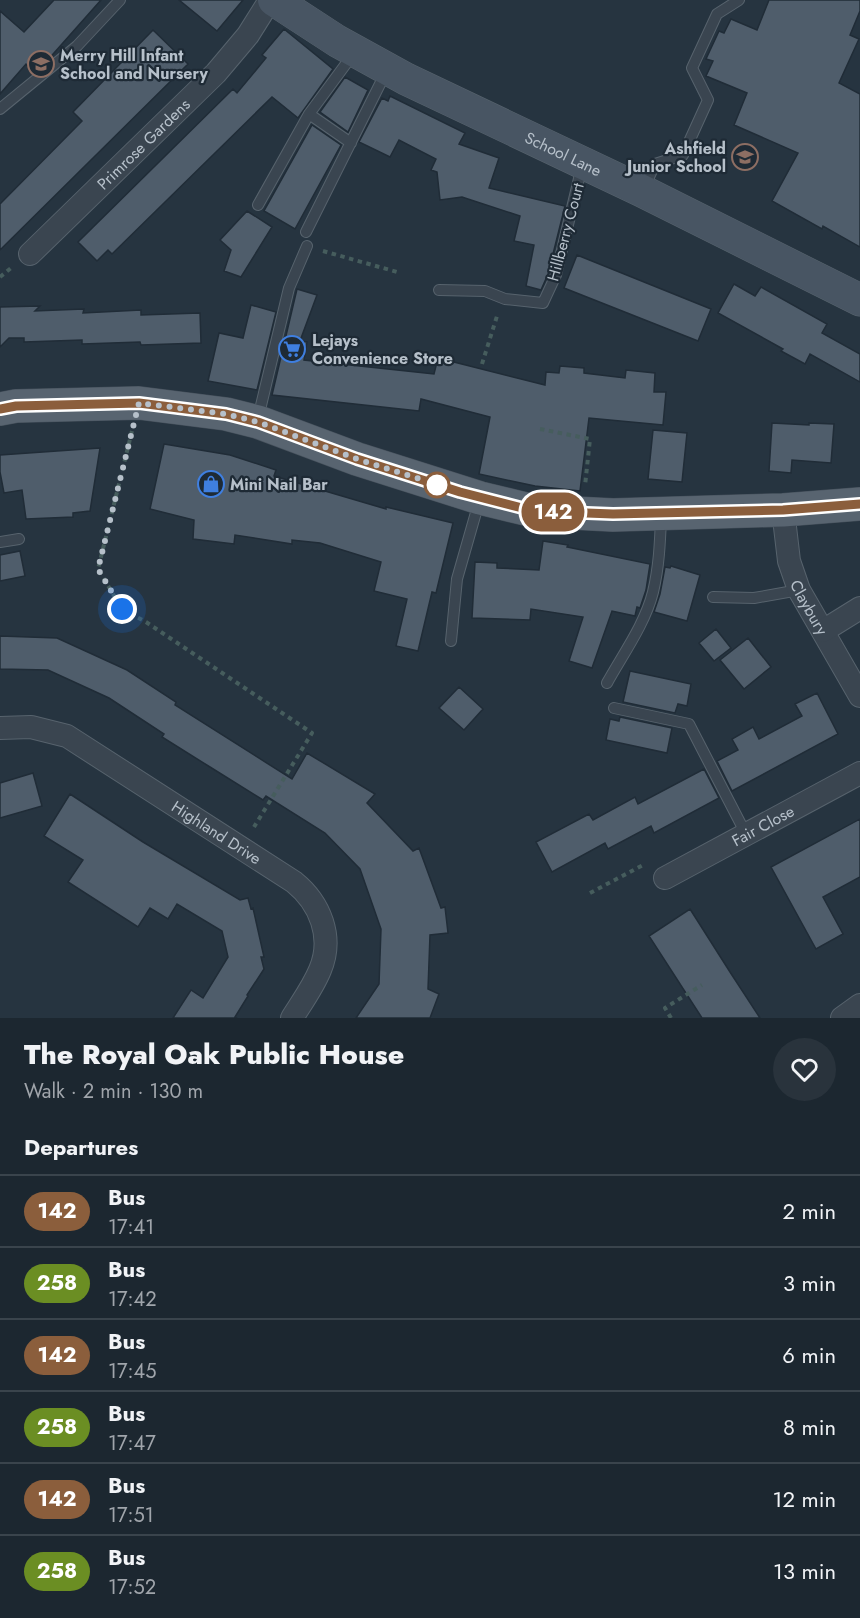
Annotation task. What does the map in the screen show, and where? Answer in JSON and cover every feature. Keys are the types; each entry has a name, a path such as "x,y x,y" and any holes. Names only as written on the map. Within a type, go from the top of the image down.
{"main road":[{"path":"0,409 16,406 139,403 226,414 258,422 357,459 480,498 534,511 662,513 783,510 860,504"}],"street":[{"name":"School Lane","path":"272,0 406,79 583,162 860,300"},
{"name":"Primrose Gardens","path":"30,254 216,73 248,35 272,0"},
{"name":"Claybury","path":"783,510 789,561 799,590 860,696"},
{"path":"823,631 860,608"},
{"name":"Highland Drive","path":"0,728 31,727 67,736 242,848 306,892 318,909 324,928 325,948 322,967 292,1018"},
{"name":"Fair Close","path":"665,878 860,773"},
{"path":"842,1018 860,1005"}],"lane":[{"path":"0,109 77,46 120,0"},
{"path":"642,191 656,164 683,155 708,100 692,68 717,14 738,0"},
{"path":"258,205 309,114 355,51"},
{"path":"306,232 387,69"},
{"path":"309,114 351,143"},
{"name":"Hillberry Court","path":"439,290 486,291 505,299 543,303 556,275 583,162"},
{"path":"258,422 289,288 307,246"},
{"path":"451,641 457,579 480,498"},
{"path":"607,683 640,622 652,593 660,550 662,513"},
{"path":"0,542 19,539"},
{"path":"714,597 754,598 799,590"},
{"path":"614,708 689,724 746,834"}],"path":[{"path":"307,246 397,272"},
{"path":"483,364 494,325 505,299"},
{"path":"139,403 98,569 122,609 146,622 312,733 242,848"},
{"path":"540,429 590,439 582,513"},
{"path":"590,893 646,864 658,865 665,878"},
{"path":"671,1018 665,1008 702,986"}],"building":[{"path":"54,0 101,0 46,62 34,72 26,64 0,94 0,11 24,32"},
{"path":"179,0 243,0 217,31"},
{"path":"769,0 860,0 860,11 850,35 859,39 839,83 860,94 860,247 772,201 798,153 734,125 747,93 706,76 713,61 706,59 719,31 724,33 731,19 757,30"},
{"path":"284,29 333,69 298,118 272,97 112,254 108,250 97,261 78,242 233,89 237,93 266,58 262,55"},
{"path":"153,30 188,64 0,250 0,204 82,121 73,112"},
{"path":"345,77 368,90 348,132 320,112"},
{"path":"390,96 465,133 459,144 499,158 489,188 565,206 548,274 541,290 526,286 534,245 514,241 520,216 462,197 440,200 437,172 431,170 436,159 399,140 390,157 359,142 382,98 388,101"},
{"path":"312,125 341,145 295,229 264,211"},
{"path":"247,211 272,227 241,277 224,271 231,250 220,240"},
{"path":"577,255 711,309 698,341 564,288"},
{"path":"734,284 755,296 761,287 827,324 822,333 860,354 860,382 810,354 805,364 781,351 783,349 718,313"},
{"path":"297,289 317,295 300,341 307,342 304,360 434,374 438,358 545,385 546,372 559,373 560,366 584,368 584,373 625,378 626,370 655,373 654,392 666,392 663,425 589,418 580,491 535,486 479,474 490,417 421,399 419,411 272,395"},
{"path":"251,305 276,312 257,390 208,381 219,333 243,338"},
{"path":"40,306 35,311 84,309 83,313 141,310 141,315 200,313 201,343 82,344 82,340 24,342 24,338 9,338 0,347 0,307"},
{"path":"772,423 834,424 831,463 792,460 791,473 769,471"},
{"path":"653,430 687,433 682,482 648,479"},
{"path":"164,444 230,455 276,470 274,476 386,509 386,507 453,523 436,593 432,592 418,651 396,646 407,599 374,591 381,562 320,543 292,540 292,544 235,535 234,544 193,539 194,520 150,509"},
{"path":"100,448 90,511 73,513 73,517 26,519 22,490 4,493 0,455"},
{"path":"543,541 650,564 646,590 640,608 637,607 635,616 612,611 592,668 569,661 583,617 531,609 530,620 472,618 475,562 497,563 497,568 539,570"},
{"path":"20,551 25,576 0,581 0,555"},
{"path":"671,566 700,575 687,621 654,612 665,567 670,568"},
{"path":"716,629 731,648 714,661 699,643"},
{"path":"0,636 57,638 127,670 176,702 175,705 292,779 307,753 375,794 367,803 413,851 419,848 441,908 445,907 448,933 430,935 428,989 439,994 430,1018 356,1018 379,984 381,929 360,869 325,833 266,796 263,800 162,737 164,734 109,698 48,670 0,669"},
{"path":"748,638 771,667 744,689 720,660"},
{"path":"630,671 691,684 687,706 678,704 675,713 623,702"},
{"path":"459,687 483,709 464,730 439,708"},
{"path":"817,693 838,734 732,791 717,761 738,750 732,739 753,727 759,739 802,716 795,704"},
{"path":"620,717 672,728 667,753 606,740 610,719 619,721"},
{"path":"704,769 719,798 654,833 651,826 608,849 605,843 552,872 536,842 589,814 593,820 635,797 638,804"},
{"path":"33,773 42,806 0,818 0,783"},
{"path":"70,794 143,842 240,900 248,898 251,909 253,908 264,957 261,957 264,969 247,995 235,1017 237,1018 173,1018 191,990 203,998 228,957 222,931 177,904 168,919 150,908 138,927 68,882 83,860 44,836"},
{"path":"860,819 860,877 823,897 843,934 816,949 771,867"},
{"path":"690,909 760,1018 702,1018 649,936"}],"bus line":[{"name":"142","path":"0,409 16,406 139,403 226,414 258,422 357,459 460,492 534,511 613,514 783,510 860,504"}],"place":[{"name":"Merry Hill Infant School and Nursery","path":"41,64"},
{"name":"Ashfield Junior School","path":"745,157"},
{"name":"Lejays Convenience Store","path":"292,349"},
{"name":"Mini Nail Bar","path":"211,484"}],"route":[{"path":"122,609 98,569 139,403 226,414 258,422 357,459 439,485 437,485"}]}
